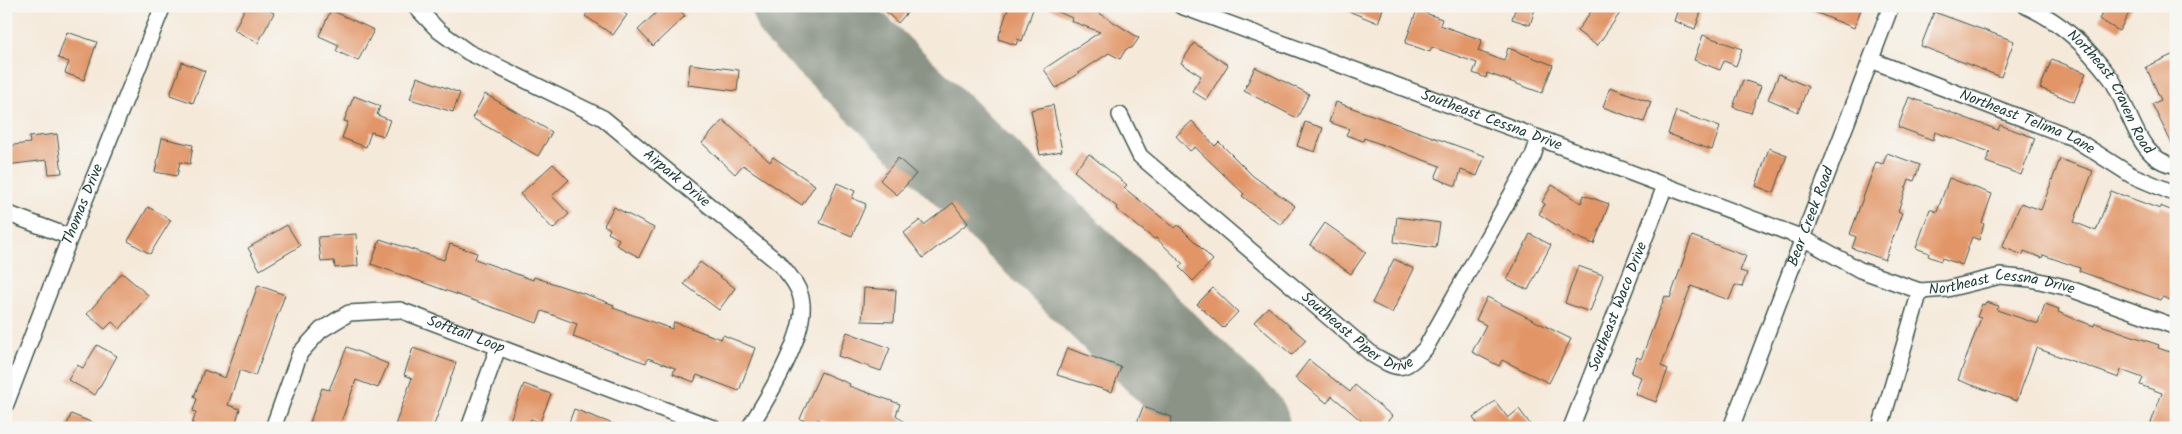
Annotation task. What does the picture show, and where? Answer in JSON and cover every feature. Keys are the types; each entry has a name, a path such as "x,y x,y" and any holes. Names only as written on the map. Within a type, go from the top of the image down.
{"street":[{"name":"Thomas Drive","path":"6,404 70,237 163,6"},
{"name":"Airpark Drive","path":"415,6 439,31 468,52 603,118 780,264 797,285 802,305 799,325 781,377 749,428"},
{"name":"Southeast Cessna Drive","path":"1181,6 1540,138 1802,238"},
{"name":"Bear Creek Road","path":"1731,428 1891,6"},
{"name":"Northeast Craven Road","path":"2026,6 2052,18 2083,45 2112,80 2133,125 2152,155 2171,165"},
{"name":"Northeast Telima Lane","path":"1871,60 2073,138 2131,175 2176,194"},
{"name":"Southeast Piper Drive","path":"1120,115 1140,156 1373,354 1394,367 1409,365 1426,350 1533,156 1540,138"},
{"name":"Southeast Waco Drive","path":"1571,428 1665,186"},
{"path":"6,214 70,237"},
{"name":"Northeast Cessna Drive","path":"1802,238 1860,270 1920,291 1947,289 2000,276 2031,279 2065,287 2176,327"},
{"path":"1880,428 1920,291"},
{"name":"Softtail Loop","path":"273,428 300,353 321,330 349,313 400,310 713,428"},
{"path":"469,428 498,348"}],"building":[{"path":"246,6 261,6 274,13 258,43 234,30"},
{"path":"592,6 615,6 627,15 613,35 585,16"},
{"path":"663,6 676,6 685,16 653,46 638,30"},
{"path":"880,6 913,6 898,23"},
{"path":"1009,6 1034,6 1022,41 1018,39 1016,45 998,39"},
{"path":"1045,6 1097,6 1096,11 1139,38 1132,48 1126,49 1120,59 1109,53 1056,88 1044,69 1100,32 1071,21 1072,18"},
{"path":"1336,6 1384,6 1378,23"},
{"path":"1516,6 1536,6 1530,25 1512,19"},
{"path":"1595,6 1625,6 1597,46 1577,31"},
{"path":"1679,6 1703,6 1695,29 1674,21"},
{"path":"1800,6 1854,6 1861,9 1854,28"},
{"path":"2106,6 2133,6 2119,31 2099,19"},
{"path":"331,10 374,30 358,61 336,51 339,45 319,36"},
{"path":"1417,10 1442,19 1440,25 1482,40 1478,51 1504,61 1508,48 1553,65 1542,93 1487,73 1486,78 1473,73 1477,63 1432,47 1430,52 1405,43"},
{"path":"1934,12 2014,41 2001,77 1921,46"},
{"path":"67,32 97,42 84,80 65,73 69,62 58,58"},
{"path":"1703,35 1742,49 1736,66 1724,61 1720,70 1694,60"},
{"path":"1194,43 1228,65 1206,100 1192,91 1201,76 1181,63"},
{"path":"2176,53 2176,152 2152,104 2161,100 2146,67"},
{"path":"2052,59 2086,73 2074,102 2040,88"},
{"path":"182,62 205,71 193,103 170,95"},
{"path":"690,64 739,70 737,91 688,85"},
{"path":"1255,67 1309,94 1297,118 1244,91"},
{"path":"1779,74 1808,87 1798,112 1768,99"},
{"path":"417,77 460,93 453,112 410,99"},
{"path":"1743,80 1761,86 1751,113 1733,107"},
{"path":"1610,87 1651,102 1644,122 1603,107"},
{"path":"485,94 552,132 538,156 472,118"},
{"path":"354,96 380,106 377,115 390,120 384,136 371,132 366,147 342,138 348,122 344,121"},
{"path":"1909,97 1998,130 2000,125 2035,138 2021,175 1986,162 1990,152 1935,132 1933,140 1898,127"},
{"path":"1336,102 1485,156 1477,176 1461,170 1456,186 1435,178 1440,166 1364,138 1363,141 1346,135 1349,129 1329,122"},
{"path":"1053,105 1062,151 1040,155 1031,110"},
{"path":"1676,111 1720,127 1712,150 1668,134"},
{"path":"723,120 770,162 773,157 815,185 802,205 743,165 735,174 702,143"},
{"path":"1192,121 1215,146 1219,142 1253,176 1295,206 1281,225 1242,196 1244,194 1195,147 1190,151 1176,136"},
{"path":"1305,122 1323,128 1315,152 1297,146"},
{"path":"57,134 62,173 49,174 47,160 6,165 6,146 30,143 29,137"},
{"path":"162,138 193,145 190,164 180,162 177,176 155,172"},
{"path":"1769,148 1787,155 1774,193 1756,186"},
{"path":"1887,153 1920,165 1914,181 1909,179 1898,211 1902,213 1885,260 1852,248 1856,237 1850,234 1876,162 1883,164"},
{"path":"1089,154 1127,185 1124,188 1175,228 1178,225 1213,260 1193,281 1179,267 1183,264 1156,238 1154,239 1116,209 1117,207 1074,171"},
{"path":"898,158 916,174 897,195 880,180"},
{"path":"2060,159 2093,171 2074,222 2096,231 2111,191 2160,209 2160,206 2176,212 2176,302 2162,297 2160,300 2079,271 2080,268 2043,255 2042,258 2024,251 2023,255 2002,247 2021,203 2041,210"},
{"path":"553,164 569,180 552,196 569,214 553,229 520,194"},
{"path":"1949,178 1992,194 1982,223 1984,224 1979,240 1972,237 1962,265 1942,258 1941,261 1928,256 1929,253 1916,248 1930,209 1937,212"},
{"path":"837,183 855,191 852,198 866,204 852,236 820,223"},
{"path":"1552,185 1581,203 1584,195 1609,204 1594,244 1574,236 1539,214 1545,204 1542,202"},
{"path":"953,203 968,223 923,258 904,233 920,220 924,225"},
{"path":"148,207 171,220 150,254 128,241"},
{"path":"614,207 654,228 639,257 616,245 619,239 608,233 610,229 604,225"},
{"path":"1397,217 1440,223 1436,248 1394,242"},
{"path":"1325,223 1366,252 1351,274 1310,245"},
{"path":"287,225 300,246 260,270 248,248"},
{"path":"356,234 358,266 335,268 334,261 321,262 318,237"},
{"path":"1530,234 1551,245 1528,290 1507,280"},
{"path":"1692,236 1746,256 1740,271 1747,273 1742,287 1735,285 1729,300 1691,286 1661,366 1668,369 1656,402 1635,394 1641,377 1631,373 1637,357 1641,359 1665,296 1670,298"},
{"path":"380,239 444,260 450,244 477,253 475,259 533,280 534,277 588,295 614,305 613,308 672,329 674,322 721,339 723,335 755,348 739,391 697,375 694,382 673,374 675,368 648,358 646,363 573,337 577,324 542,311 537,323 371,264"},
{"path":"1394,259 1414,269 1392,313 1372,303"},
{"path":"700,262 735,288 719,310 684,284"},
{"path":"1578,266 1603,275 1590,312 1565,303"},
{"path":"122,273 148,295 120,329 112,322 105,329 87,314"},
{"path":"258,285 285,295 255,376 240,370 228,405 240,409 234,428 191,428 196,412 193,411 197,399 194,397 204,370 225,378"},
{"path":"864,288 896,290 894,322 862,321"},
{"path":"1213,288 1238,312 1223,328 1197,304"},
{"path":"1487,297 1571,339 1549,383 1502,360 1499,366 1472,352 1486,325 1476,320"},
{"path":"1986,302 1999,306 1997,310 2038,324 2045,304 2059,309 2058,312 2070,317 2094,326 2095,323 2159,345 2158,348 2176,354 2176,428 2149,428 2162,393 2140,385 2143,378 2121,370 2119,378 2036,348 2017,401 1958,380 1981,318 1977,317 1982,304 1984,305"},
{"path":"1268,307 1306,340 1292,355 1254,322"},
{"path":"847,332 890,348 881,371 838,356"},
{"path":"97,345 117,356 95,395 68,380 77,365 83,368"},
{"path":"347,347 388,364 378,388 356,380 339,428 308,428 322,388 329,390"},
{"path":"413,348 456,363 433,428 394,428 412,378 404,375"},
{"path":"1067,348 1121,367 1112,392 1057,375"},
{"path":"1309,360 1350,392 1355,385 1392,416 1382,428 1370,428 1332,396 1327,403 1295,378"},
{"path":"821,372 850,384 849,386 900,404 896,415 911,428 838,428 818,419 816,426 800,419"},
{"path":"524,384 551,394 540,422 531,419 528,427 510,420"},
{"path":"1495,401 1508,418 1519,409 1533,428 1481,428 1473,418"},
{"path":"1143,407 1172,417 1169,428 1135,428"},
{"path":"574,409 621,427 621,428 567,428"},
{"path":"71,414 103,427 103,428 66,428"}],"runway":[{"path":"803,6 1239,428"}]}
